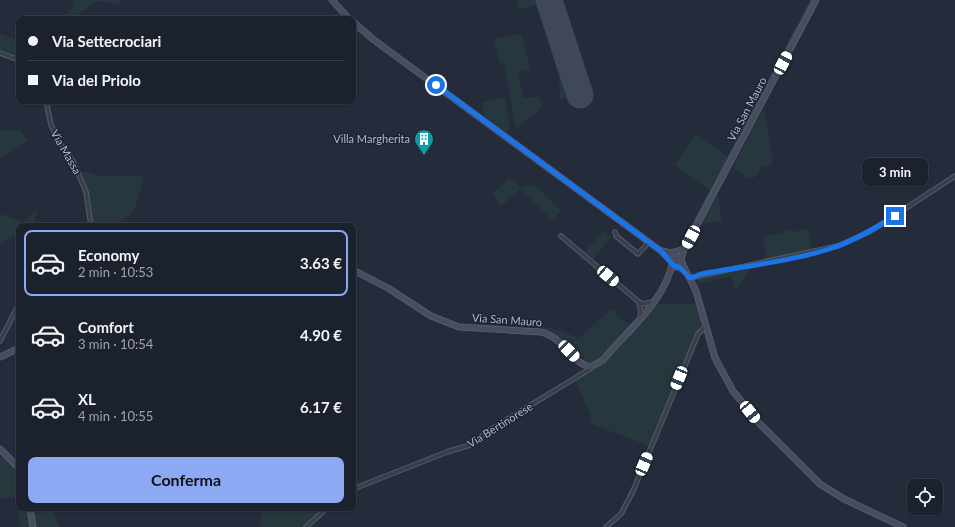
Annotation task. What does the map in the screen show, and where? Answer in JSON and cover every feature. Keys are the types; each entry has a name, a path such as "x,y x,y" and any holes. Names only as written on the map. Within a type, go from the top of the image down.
{"main road":[{"path":"332,0 346,16"},
{"name":"Via San Mauro","path":"356,272 388,288 430,316 448,324 464,328 505,329 548,333 557,339 582,364 591,367 596,365 609,353 655,301 816,0"},
{"path":"356,25 374,40 677,262 689,276 696,291 715,358 733,391 759,423 820,484 844,499 903,527"},
{"path":"661,251 671,253 684,249"},
{"path":"0,357 16,349"},
{"path":"0,449 16,465"},
{"path":"30,511 33,527"}],"street":[{"path":"0,53 16,59"},
{"name":"Via Massa","path":"47,104 51,125 55,135 73,161 86,192 91,223"},
{"path":"689,276 798,256 838,246 871,231 955,176"},
{"path":"615,232 616,236 638,254 649,242"},
{"path":"562,236 648,310"},
{"path":"641,304 655,301"},
{"path":"639,319 641,304"},
{"path":"0,341 16,310"},
{"path":"606,527 621,514 633,491 698,334 706,327"},
{"name":"Via Bertinorese","path":"356,488 447,452 470,445 490,430 596,365"},
{"path":"306,527 324,511"}],"shaded area":[{"path":"72,0 122,0 120,4 95,1 77,16 63,16 74,6"},
{"path":"517,0 543,0 576,97 560,99 559,76 537,5 519,10"},
{"path":"0,33 16,40 16,56 0,51"},
{"path":"522,34 530,70 518,72 523,98 537,97 541,99 541,108 516,129 504,63 499,63 494,39"},
{"path":"505,97 510,128 506,133 485,116 482,102"},
{"path":"764,108 773,165 762,166 754,178 747,177 733,167"},
{"path":"0,130 20,130 28,141 0,158"},
{"path":"695,134 728,157 710,190 675,165"},
{"path":"86,171 98,176 144,176 134,212 118,223 93,223 87,188 81,173"},
{"path":"509,179 522,187 535,184 561,211 552,220 520,189 501,206 492,194"},
{"path":"718,195 722,221 701,224"},
{"path":"37,210 35,223 16,223 16,235 0,244 0,214 22,222"},
{"path":"808,229 812,250 766,259 763,237 792,230 795,232"},
{"path":"604,230 611,237 593,259 585,252"},
{"path":"751,267 736,291 731,276 698,284 697,278"},
{"path":"656,304 697,304 702,321 650,446 591,424 590,414 575,380 600,365 614,352"},
{"path":"611,309 630,326 610,351 597,362 592,363 586,361 553,332 538,327 513,326 513,324 522,324 539,326 555,329 579,338"},
{"path":"0,451 16,469 16,498 0,498"},
{"path":"18,511 29,511 31,527 21,527"},
{"path":"32,511 52,511 60,527 35,527"},
{"path":"262,511 321,511 302,527 260,527"}],"waterway":[{"path":"689,231 811,0"}],"runway":[{"path":"549,0 580,95"}],"place":[{"name":"Villa Margherita","path":"424,156"}],"route":[{"path":"436,85 661,251 674,266 679,267 688,274 690,278 701,274 798,256 838,246 871,231 895,216"}]}
